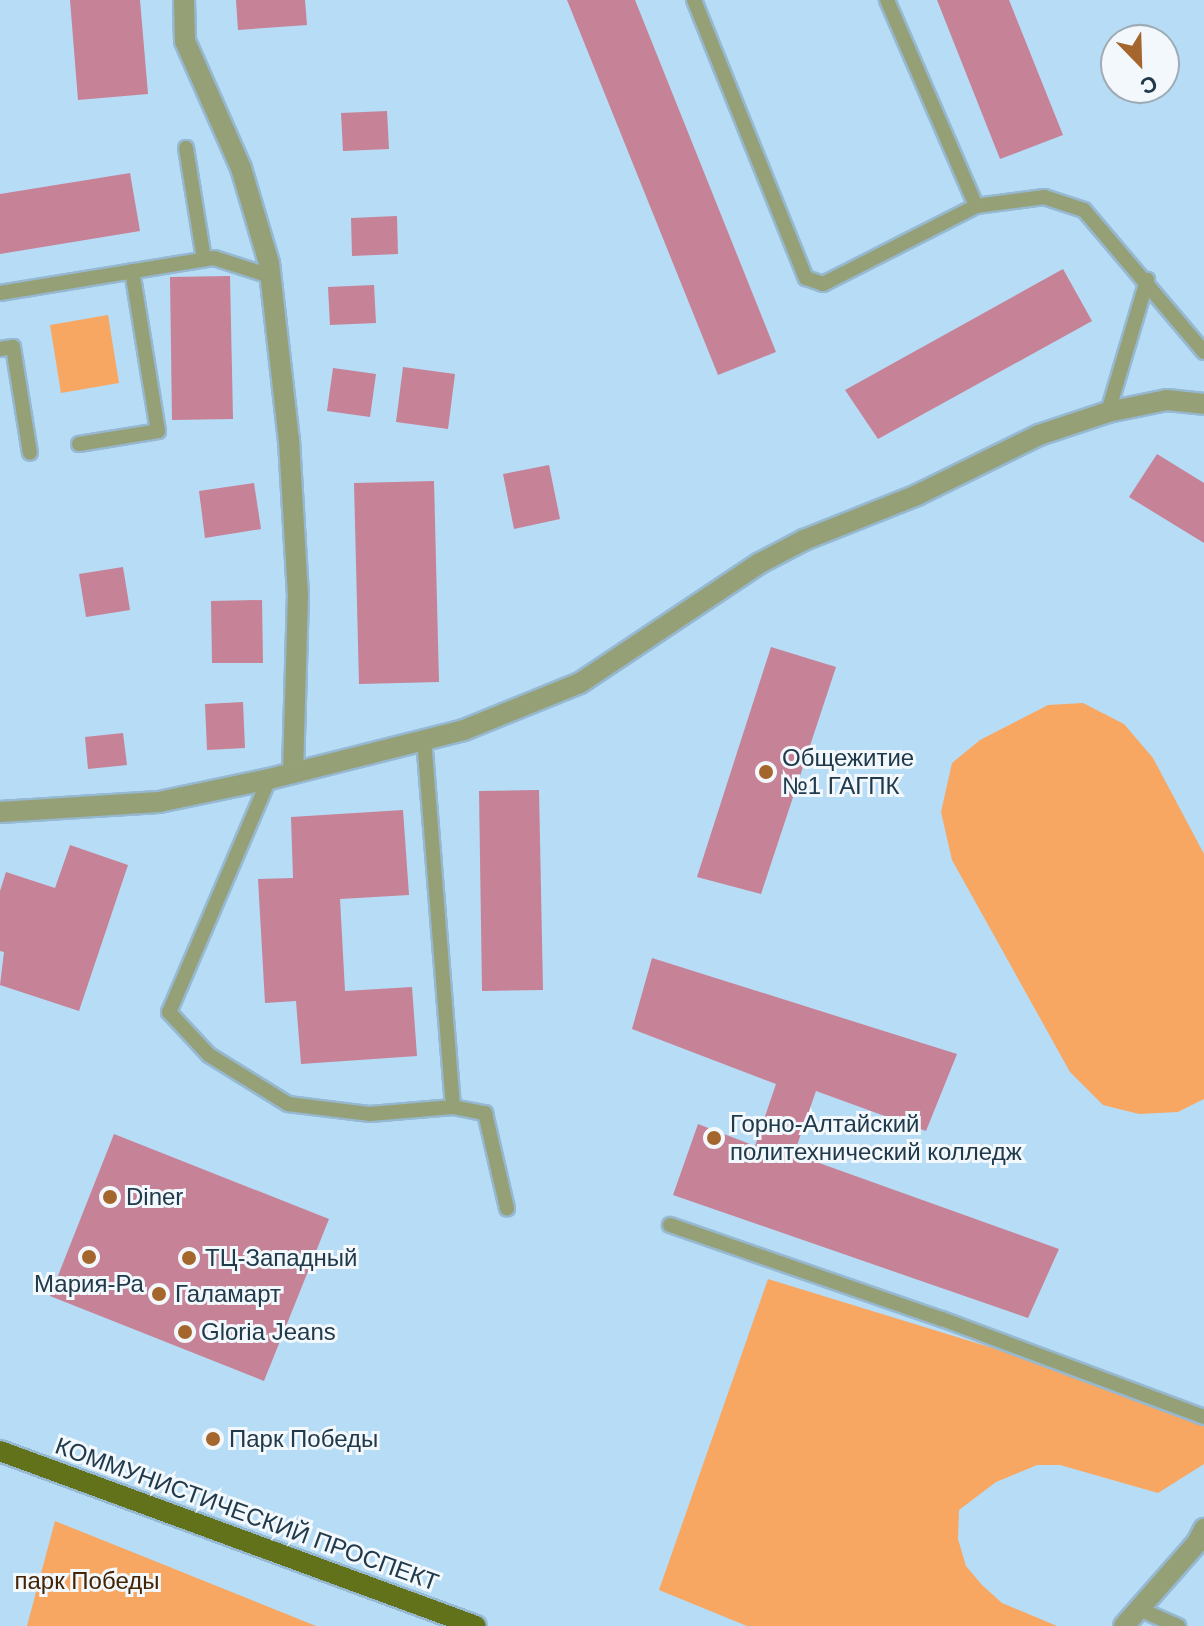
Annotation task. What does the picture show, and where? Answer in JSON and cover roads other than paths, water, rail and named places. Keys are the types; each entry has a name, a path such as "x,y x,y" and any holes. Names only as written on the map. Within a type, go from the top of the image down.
{"main road":[{"name":"КОММУНИСТИЧЕСКИЙ ПРОСПЕКТ","path":"0,1451 476,1626"}],"street":[{"path":"184,0 185,41 241,168 270,276 289,440 298,594 293,773"},
{"path":"0,812 159,802 269,779 464,730 580,683 771,557 917,495 1039,435 1108,412 1167,400 1204,404"},
{"path":"1124,1626 1197,1543 1204,1529"}],"lane":[{"path":"694,0 806,278 823,284 976,206 1044,197 1084,210 1147,280 1204,352"},
{"path":"887,0 976,206"},
{"path":"186,148 204,259"},
{"path":"0,293 214,258 270,276"},
{"path":"79,444 158,431 132,271"},
{"path":"1108,412 1147,280"},
{"path":"0,349 13,347 30,453"},
{"path":"424,740 453,1107"},
{"path":"269,779 169,1012 209,1055 288,1104 370,1114 453,1107 485,1113 507,1208"},
{"path":"670,1225 942,1319 1204,1417"},
{"path":"1139,1609 1178,1626"}],"place":[{"name":"Общежитие №1 ГАГПК","path":"766,772"},
{"name":"Горно-Алтайский политехнический колледж","path":"714,1138"},
{"name":"Diner","path":"110,1197"},
{"name":"Мария-Ра","path":"89,1257"},
{"name":"ТЦ-Западный","path":"189,1258"},
{"name":"Галамарт","path":"159,1294"},
{"name":"Gloria Jeans","path":"185,1332"},
{"name":"Парк Победы","path":"213,1439"}],"park label":[{"name":"парк Победы","path":"87,1581"}]}
